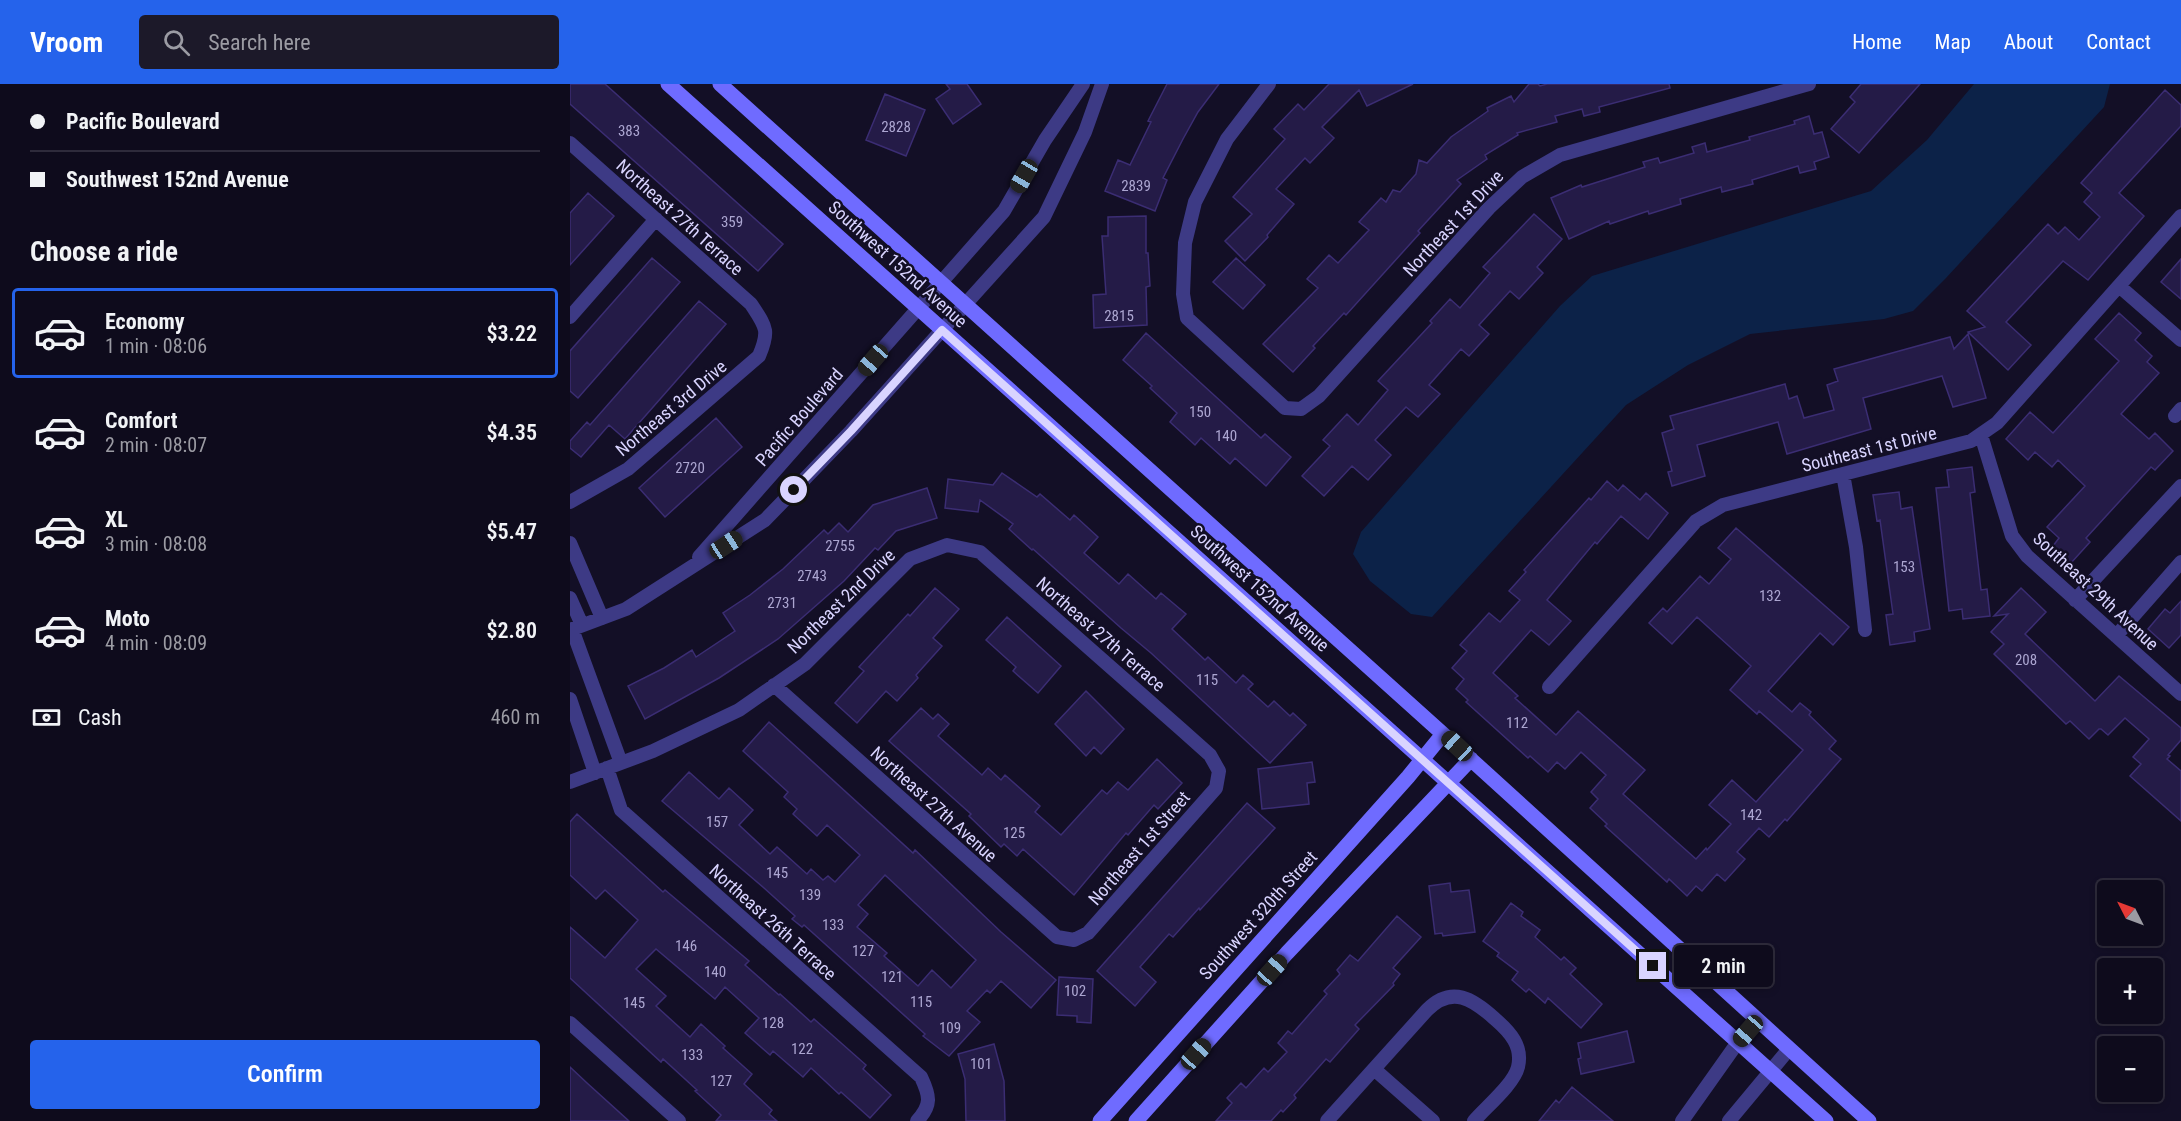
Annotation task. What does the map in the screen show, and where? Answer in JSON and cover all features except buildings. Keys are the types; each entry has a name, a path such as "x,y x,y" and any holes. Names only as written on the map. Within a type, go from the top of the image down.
{"street":[{"name":"Southwest 152nd Avenue","path":"668,84 1826,1121"},
{"name":"Southwest 152nd Avenue","path":"720,84 1471,759 1869,1121"},
{"name":"Pacific Boulevard","path":"688,569 1005,211 1045,140 1083,84"},
{"name":"Pacific Boulevard","path":"575,628 626,609 765,520 851,431 1044,217 1085,132 1102,84"},
{"name":"Northeast 1st Drive","path":"1269,84 1227,139 1194,202 1185,243 1183,294 1187,318 1285,408 1301,409 1319,396 1489,208 1522,177 1560,155 1809,84"},
{"name":"Northeast 27th Terrace","path":"570,143 751,304 762,320"},
{"name":"Southeast 1st Drive","path":"1549,687 1696,521 1723,505 1971,441 1981,435 1997,423 2181,216"},
{"path":"570,317 656,219"},
{"path":"2119,286 2181,340"},
{"name":"Northeast 3rd Drive","path":"570,502 628,470 759,356 767,338 762,320"},
{"name":"Southeast 29th Avenue","path":"1981,435 2012,536 2027,556 2181,694"},
{"path":"1844,474 1856,547 1865,630"},
{"path":"2075,600 2181,486"},
{"path":"570,543 602,618"},
{"name":"Northeast 27th Terrace","path":"947,545 980,552 1210,755 1219,771"},
{"name":"Northeast 2nd Drive","path":"570,782 653,751 739,710 805,664 910,559 947,545"},
{"path":"2116,636 2181,562"},
{"path":"570,598 575,628 621,763"},
{"name":"Northeast 27th Avenue","path":"774,686 1057,937 1074,940"},
{"path":"570,699 601,770"},
{"name":"Southwest 320th Street","path":"1100,1121 1443,734"},
{"path":"1136,1121 1287,953 1471,759"},
{"name":"Northeast 26th Terrace","path":"601,770 621,810 921,1077 929,1094 926,1111 917,1121"},
{"name":"Northeast 1st Street","path":"1074,940 1088,933 1216,788 1219,771"},
{"path":"1327,1121 1433,1004 1453,996 1471,1000 1483,1008 1513,1036 1518,1048 1518,1067 1512,1079 1474,1121"},
{"path":"1682,1121 1738,1042 1758,1020"},
{"path":"570,1023 679,1121"},
{"path":"1729,1121 1789,1049"},
{"path":"1374,1069 1433,1121"}],"water":[{"path":"1974,84 2110,84 2104,107 1913,311 1884,319 1750,334 1688,365 1626,405 1432,617 1411,614 1370,581 1353,554 1361,532 1560,306 1592,276 1871,191 1927,140"}],"route":[{"path":"794,490 942,330 1653,966"}]}
